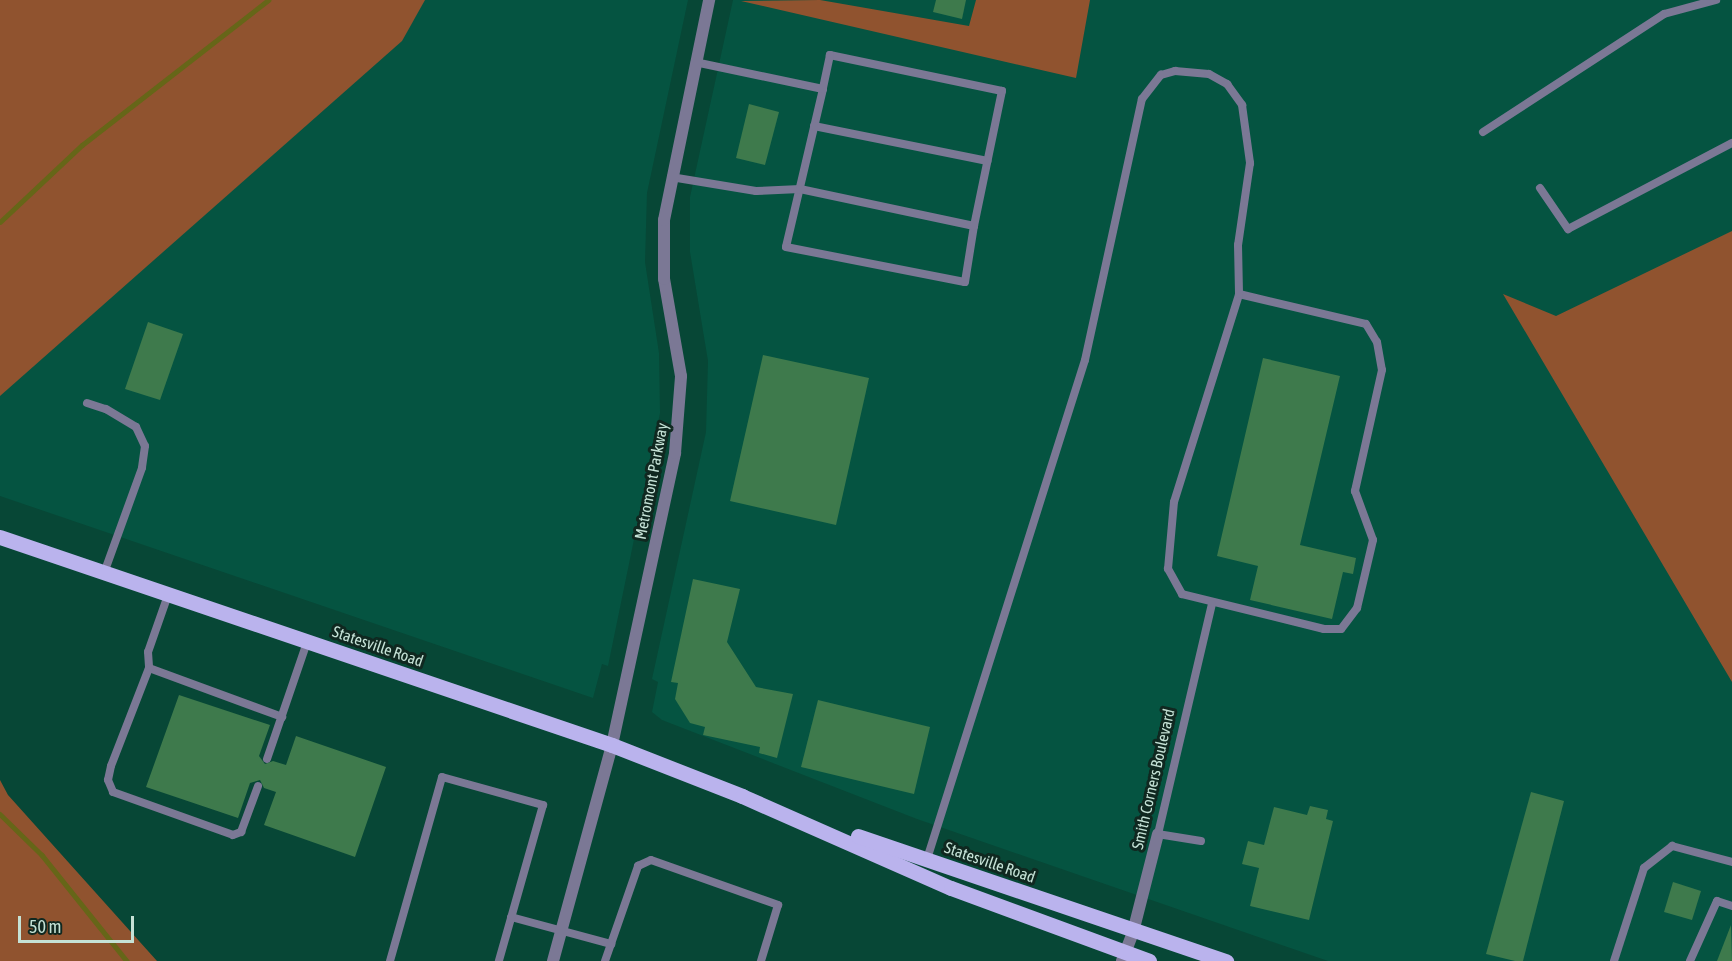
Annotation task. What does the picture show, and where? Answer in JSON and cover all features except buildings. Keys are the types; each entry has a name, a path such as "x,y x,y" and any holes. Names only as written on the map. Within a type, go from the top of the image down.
{"main road":[{"name":"Statesville Road","path":"0,537 612,745 742,796 951,888 1124,957 1149,961"},
{"name":"Statesville Road","path":"742,796 1133,932 1226,961"}],"street":[{"name":"Metromont Parkway","path":"553,961 612,745 675,453 681,406 681,376 662,252 671,177 709,0"},
{"name":"Smith Corners Boulevard","path":"1124,957 1133,932 1158,834"}],"lane":[{"path":"1483,132 1664,14 1716,0"},
{"path":"830,55 1002,91 974,226 965,282 786,247 814,126 830,55"},
{"path":"695,62 823,89"},
{"path":"927,859 1085,360 1142,99 1161,75 1175,71 1209,74 1227,84 1242,105 1250,163 1238,245 1239,294 1187,458 1168,536 1168,569 1182,594 1212,604 1324,629 1341,629 1357,608 1373,540 1355,490 1382,370 1377,342 1366,324 1239,294"},
{"path":"814,126 988,161"},
{"path":"1540,188 1568,229 1732,143"},
{"path":"671,177 756,191 800,189 974,226"},
{"path":"87,403 106,409 136,427 145,446 142,468 104,573"},
{"path":"168,595 147,652 149,668 111,766 108,780 113,792 233,835 241,832 258,786"},
{"name":"Smith Corners Boulevard","path":"1158,834 1212,604"},
{"path":"267,759 307,642"},
{"path":"149,668 282,717"},
{"path":"390,961 442,777 543,805 498,961"},
{"path":"1158,834 1201,841"},
{"path":"1614,961 1644,868 1672,846 1732,862"},
{"path":"605,961 638,866 651,860 778,905 761,961"},
{"path":"1690,961 1717,901 1732,906"},
{"path":"511,917 611,944"}],"shaded area":[{"path":"0,0 688,0 647,193 645,262 659,353 660,413 608,666 602,664 593,698 0,496"},
{"path":"0,0 425,0 402,41 0,396"},
{"path":"733,0 1732,0 1732,961 1328,961 917,819 662,720 652,712 658,682 652,679 706,432 708,361 690,252 690,197"},
{"path":"820,0 969,26 976,0 1090,0 1076,78 741,1"},
{"path":"1732,231 1732,682 1503,294 1556,316"},
{"path":"0,780 8,795 157,961 0,961"}],"waterway":[{"path":"0,222 82,145 268,0"},
{"path":"0,814 42,855 127,961"}]}
